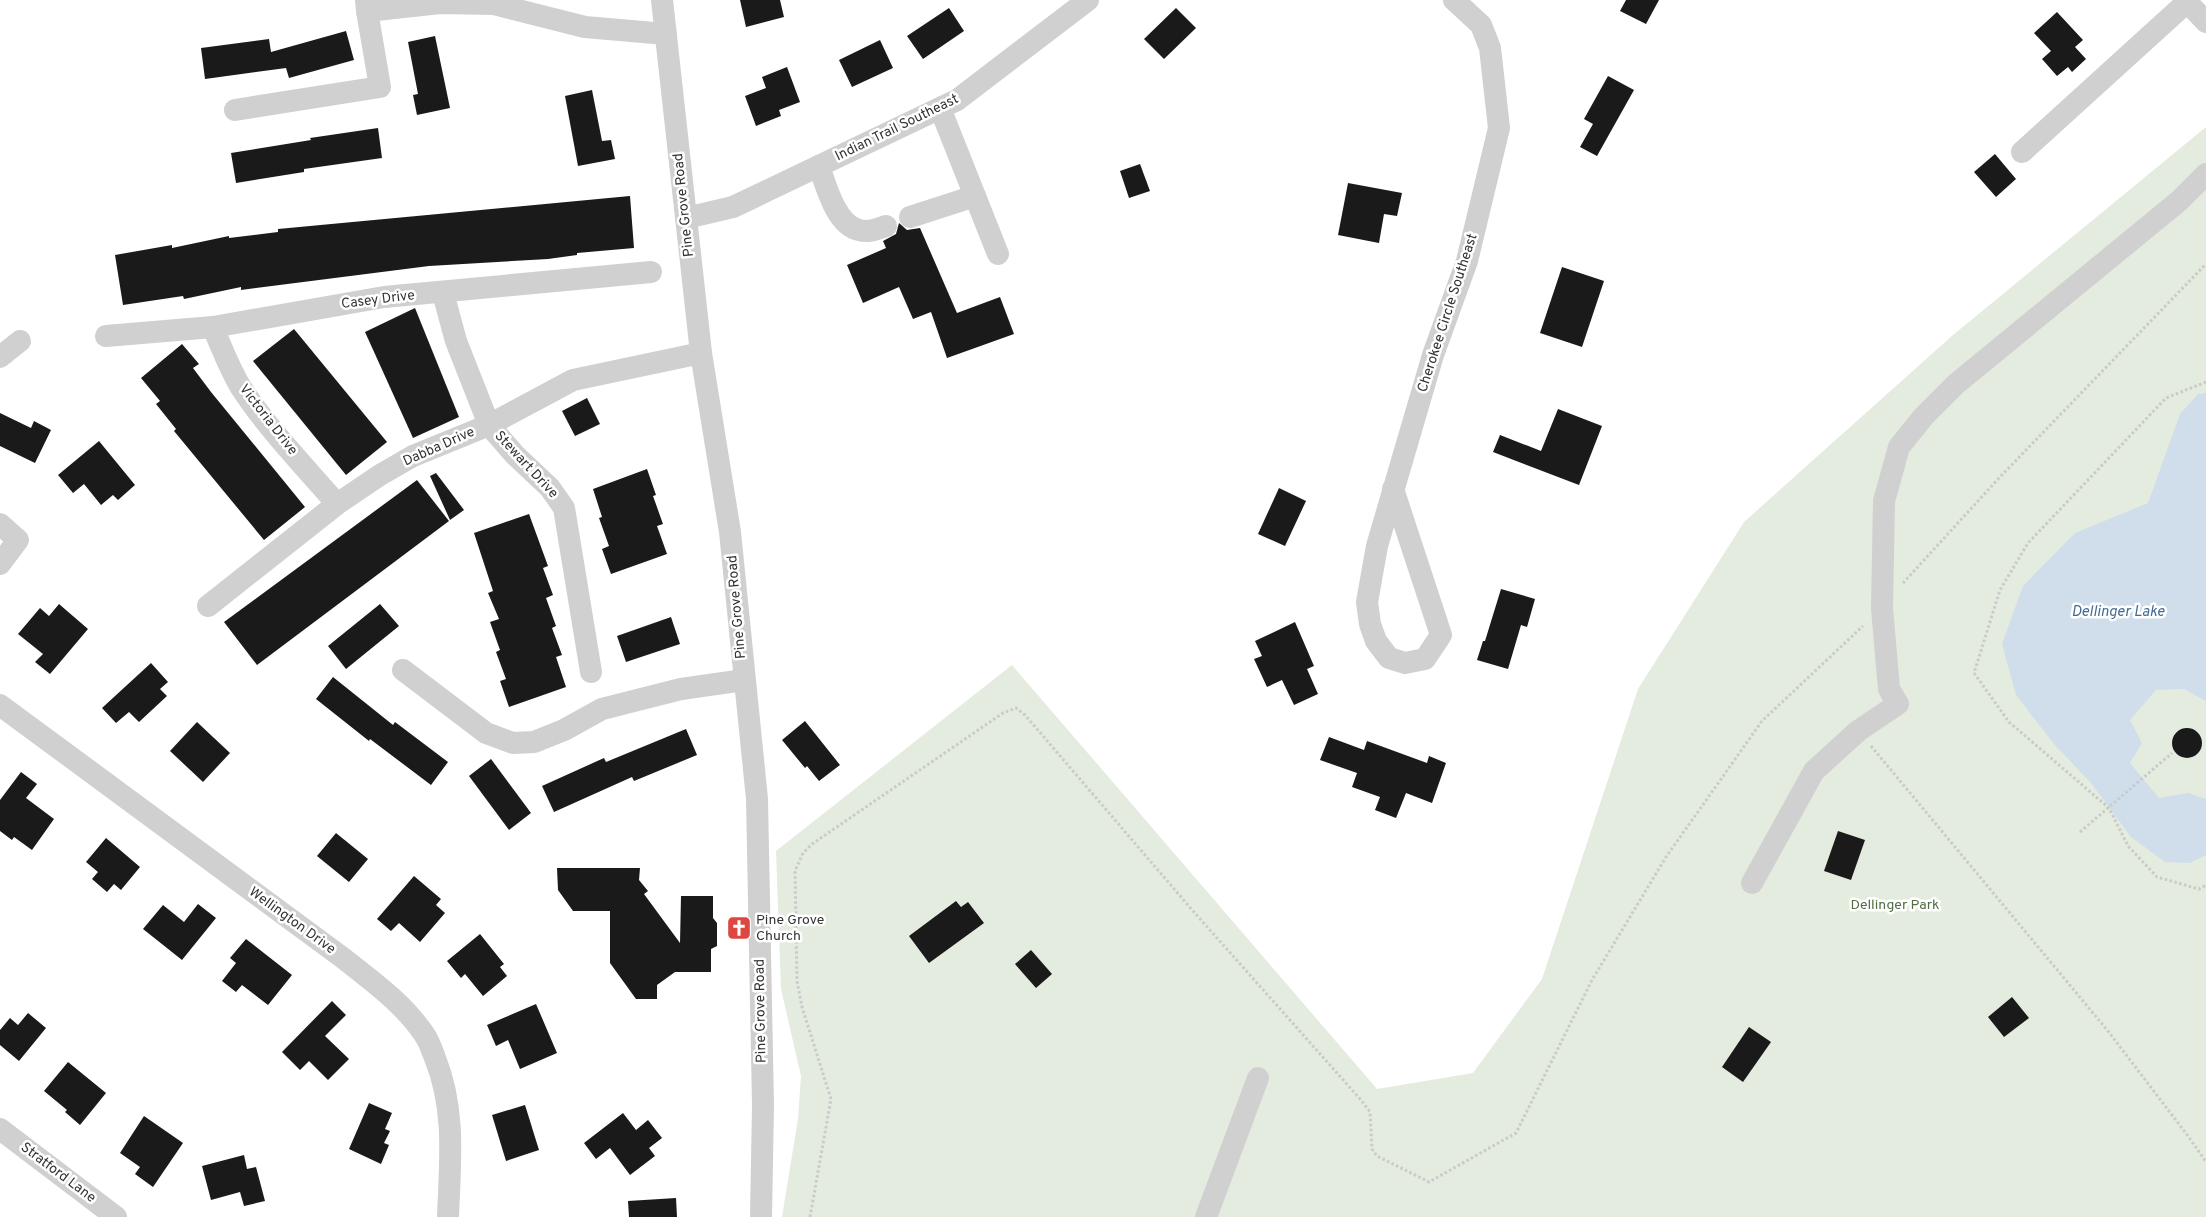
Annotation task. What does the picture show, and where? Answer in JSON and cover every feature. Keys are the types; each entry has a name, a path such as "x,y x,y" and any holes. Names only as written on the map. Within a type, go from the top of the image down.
{"street":[{"name":"Pine Grove Road","path":"662,0 701,353 730,532 757,799 763,1105 761,1217"},
{"name":"Indian Trail Southeast","path":"686,218 733,207 957,100 1088,0"},
{"name":"Cherokee Circle Southeast","path":"1394,489 1441,635 1425,659 1405,663 1389,658 1376,642 1370,624 1367,602 1377,546 1433,355 1467,261 1499,128 1490,48 1481,25 1454,0"},
{"path":"2022,152 2186,1 2206,22"},
{"path":"235,110 380,87 367,6 440,3 494,4 585,27 666,34"},
{"path":"940,108 998,254"},
{"path":"819,166 836,211 849,225 858,230 871,231 886,226"},
{"path":"1752,883 1814,771 1858,731 1898,704 1889,689 1882,608 1884,501 1899,448 1924,416 1956,384 2179,201 2206,174"},
{"path":"910,217 975,196"},
{"name":"Casey Drive","path":"106,336 213,327 384,297 444,293 651,272"},
{"name":"Stewart Drive","path":"444,293 456,340 489,425 515,455 550,488 564,508 591,672"},
{"name":"Victoria Drive","path":"213,327 223,354 241,387 272,428 337,504"},
{"path":"0,357 20,341"},
{"name":"Dabba Drive","path":"208,606 337,504 380,475 414,456 489,425 573,380 701,353"},
{"path":"0,524 18,540 0,564"},
{"path":"403,670 486,733 513,743 534,742 564,730 602,709 682,689 744,680"},
{"name":"Wellington Drive","path":"0,706 343,958 382,988 404,1010 425,1035 444,1080 452,1129 448,1217"},
{"path":"1206,1217 1258,1078"},
{"name":"Stratford Lane","path":"0,1129 116,1217"}],"path":[{"path":"810,1217 831,1099 802,1007 797,981 795,871 802,853 812,844 1003,713 1016,708 1025,715 1193,911 1361,1100 1370,1112 1372,1149 1376,1156 1429,1182 1516,1133 1592,980 1666,857 1762,720 1882,608 2000,477 2206,264"},
{"path":"2206,382 2166,398 2028,543 2000,590 1974,673 2009,722 2109,808 2128,846 2157,877 2199,889 2206,885"},
{"path":"1858,731 2108,1031 2206,1162"},
{"path":"2080,832 2172,753"}],"green space":[{"name":"Dellinger Park","path":"2206,127 2206,1217 782,1217 798,1119 801,1076 781,989 776,851 1012,665 1377,1089 1473,1073 1542,979 1638,689 1744,522 1953,335"}],"water":[{"name":"Dellinger Lake","path":"2206,393 2206,701 2184,689 2156,690 2130,720 2142,743 2130,763 2159,798 2188,793 2206,799 2206,855 2190,863 2165,862 2131,837 2091,783 2054,744 2016,695 2002,644 2023,586 2075,533 2148,503 2180,414 2198,394"}],"building":[{"path":"740,0 780,0 784,17 746,27"},
{"path":"1626,0 1659,0 1646,24 1620,11"},
{"path":"949,8 964,31 923,59 907,36"},
{"path":"1176,8 1196,28 1164,59 1144,39"},
{"path":"2057,12 2083,40 2075,47 2086,59 2072,72 2068,67 2057,76 2042,59 2051,51 2034,33"},
{"path":"346,31 354,60 289,78 286,68 205,79 201,48 269,39 271,52"},
{"path":"435,36 450,108 417,115 413,95 418,94 408,42"},
{"path":"880,40 893,68 852,87 839,60"},
{"path":"787,67 800,102 779,110 781,116 756,126 745,96 766,88 762,77"},
{"path":"1608,76 1634,90 1597,156 1580,147 1593,124 1584,119"},
{"path":"592,90 602,141 611,140 615,159 578,166 565,96"},
{"path":"378,128 382,158 304,169 304,172 236,183 231,153 311,140 310,138"},
{"path":"1995,154 2016,179 1996,197 1974,172"},
{"path":"1140,164 1150,191 1129,198 1120,171"},
{"path":"1348,183 1402,193 1397,216 1384,214 1379,243 1338,235"},
{"path":"630,196 634,248 577,253 577,255 548,259 429,266 241,290 241,287 184,299 183,296 123,305 115,255 172,245 172,248 229,236 229,238 278,232 278,229"},
{"path":"899,223 907,230 920,228 957,313 1000,297 1014,334 947,358 931,312 913,319 899,287 863,303 847,265 886,248 883,241 896,234"},
{"path":"1562,267 1604,281 1582,347 1540,333"},
{"path":"415,308 459,417 413,438 365,332"},
{"path":"294,329 387,442 346,475 253,361"},
{"path":"182,344 199,364 193,368 211,392 305,507 264,540 174,431 176,429 156,404 160,401 141,378"},
{"path":"587,398 600,424 575,436 562,411"},
{"path":"1558,409 1602,426 1579,485 1493,452 1500,435 1541,451"},
{"path":"0,413 31,428 34,421 51,430 35,463 0,446"},
{"path":"99,441 135,485 118,500 113,495 101,505 84,484 73,493 58,475"},
{"path":"647,469 656,495 653,496 663,524 657,526 667,554 611,574 602,549 609,546 599,518 602,517 593,489"},
{"path":"436,473 464,510 450,520 430,476"},
{"path":"417,480 449,521 257,665 224,622"},
{"path":"1279,488 1306,501 1285,546 1258,534"},
{"path":"529,514 548,566 543,568 553,595 546,598 556,626 552,628 562,655 556,657 566,687 509,707 500,681 506,679 496,652 500,650 490,622 499,619 488,593 493,591 474,533"},
{"path":"1501,589 1535,599 1527,627 1521,625 1508,669 1477,660"},
{"path":"59,604 88,629 50,674 35,662 43,654 18,634 40,608 49,616"},
{"path":"380,604 399,626 346,669 328,646"},
{"path":"671,617 680,644 626,662 617,636"},
{"path":"1295,622 1314,666 1307,669 1318,694 1294,705 1282,680 1267,687 1254,659 1262,656 1255,641"},
{"path":"151,663 168,682 160,689 167,696 139,722 129,712 116,723 102,708"},
{"path":"333,677 393,725 395,722 448,762 431,785 370,739 369,741 316,699"},
{"path":"805,721 840,765 819,781 807,766 805,768 782,740"},
{"path":"197,722 230,753 203,782 170,751"},
{"path":"2187,728 2198,732 2202,743 2198,754 2187,758 2176,754 2172,743 2176,732"},
{"path":"686,729 697,755 634,781 632,777 554,812 542,786 604,758 606,762"},
{"path":"1329,737 1364,750 1367,741 1427,763 1429,756 1446,763 1432,803 1406,793 1396,818 1375,810 1380,797 1352,787 1357,773 1320,760"},
{"path":"491,759 531,813 509,830 469,776"},
{"path":"21,772 37,784 26,798 54,819 32,850 14,837 12,840 0,831 0,800"},
{"path":"1838,831 1865,840 1851,880 1824,871"},
{"path":"336,833 368,859 349,882 317,856"},
{"path":"106,838 140,867 121,890 114,884 107,892 92,879 98,872 86,862"},
{"path":"557,868 640,868 639,880 648,891 644,894 680,943 681,896 713,896 713,918 717,923 717,946 711,949 711,972 675,972 657,985 657,999 636,999 610,963 610,911 573,911 558,890"},
{"path":"414,876 441,899 436,905 445,913 420,942 399,923 391,931 377,919"},
{"path":"956,901 961,907 968,902 984,923 929,963 909,936"},
{"path":"198,904 216,918 182,960 143,929 163,905 184,922"},
{"path":"480,934 504,964 500,967 507,976 483,996 465,974 461,978 447,961"},
{"path":"246,939 292,975 268,1005 242,985 236,992 222,981 236,963 230,958"},
{"path":"1031,950 1052,974 1036,988 1015,964"},
{"path":"2012,997 2029,1018 2004,1037 1988,1017"},
{"path":"332,1001 346,1015 325,1036 349,1059 328,1080 309,1061 300,1070 282,1052"},
{"path":"536,1004 557,1053 520,1069 508,1040 496,1046 487,1025"},
{"path":"28,1013 46,1028 19,1061 0,1045 0,1030 10,1018 18,1025"},
{"path":"1749,1027 1771,1042 1743,1082 1722,1067"},
{"path":"68,1062 106,1093 80,1125 65,1112 67,1110 44,1091"},
{"path":"369,1103 392,1113 385,1129 390,1131 384,1143 389,1145 381,1164 349,1149"},
{"path":"525,1105 539,1150 506,1161 492,1115"},
{"path":"623,1113 636,1130 648,1120 662,1138 649,1148 655,1156 630,1175 610,1148 596,1159 584,1143"},
{"path":"144,1116 183,1143 153,1187 135,1174 140,1167 120,1153"},
{"path":"244,1155 247,1169 256,1167 265,1201 244,1206 240,1192 211,1200 202,1166"},
{"path":"676,1198 677,1217 629,1217 628,1201"}],"place":[{"name":"Pine Grove Church","path":"739,928"}]}
